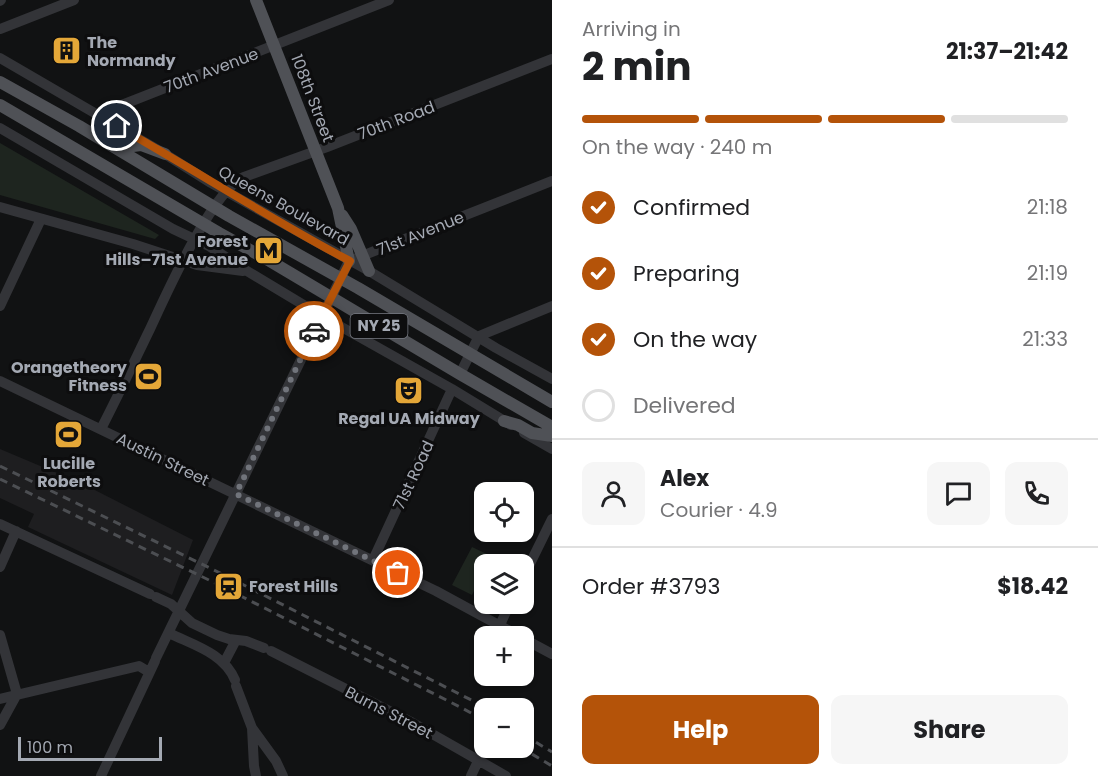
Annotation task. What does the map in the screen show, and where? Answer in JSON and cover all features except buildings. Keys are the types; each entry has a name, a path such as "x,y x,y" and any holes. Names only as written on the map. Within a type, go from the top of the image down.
{"main road":[{"name":"108th Street","path":"256,0 338,208 350,261"},
{"name":"NY 25","path":"0,82 552,402"},
{"name":"NY 25","path":"0,105 552,427"},
{"path":"82,129 165,154"},
{"name":"108th Street","path":"338,208 351,229 369,272"},
{"path":"504,420 532,433 552,436"}],"street":[{"path":"0,28 74,0"},
{"name":"70th Avenue","path":"101,117 109,110 389,0"},
{"name":"Queens Boulevard","path":"0,58 226,192 350,261 552,379"},
{"name":"70th Road","path":"101,429 183,260 214,207 239,179 552,59"},
{"path":"0,128 173,229 209,246 321,316 452,389 552,449"},
{"name":"71st Avenue","path":"350,261 552,181"},
{"path":"0,207 206,267 247,271"},
{"path":"0,306 41,219"},
{"path":"101,776 321,316 350,261"},
{"path":"460,374 478,336 552,306"},
{"name":"Austin Street","path":"0,381 373,560 500,625"},
{"name":"71st Road","path":"373,560 452,389"},
{"path":"534,556 552,519"},
{"path":"0,524 171,603 179,612"},
{"path":"0,567 16,531"},
{"name":"Burns Street","path":"179,612 192,623 224,637 246,641 268,649 385,708 506,776"},
{"path":"500,625 505,614"},
{"path":"169,633 214,655 232,673 252,728 276,761 283,776"},
{"path":"0,635 17,694 0,725"},
{"path":"224,663 236,640"},
{"path":"534,644 552,654"},
{"path":"0,699 139,666 149,672"},
{"path":"252,728 256,776"},
{"path":"471,776 478,759"}],"shaded area":[{"path":"0,143 159,235 155,239 0,195"},
{"path":"0,449 83,484 193,540 172,595 28,527 34,514 0,498"},
{"path":"472,547 487,554 474,554 472,595 452,585"}],"railway":[{"path":"0,466 218,572 474,701"},
{"path":"0,479 213,582 474,715"},
{"path":"534,741 552,752"},
{"path":"534,755 552,766"}],"way so far":[{"path":"314,331 236,494 398,573"}],"place":[{"name":"The Normandy","path":"66,51"},
{"name":"Forest Hills–71st Avenue","path":"269,250"},
{"name":"Orangetheory Fitness","path":"148,376"},
{"name":"Regal UA Midway","path":"409,390"},
{"name":"Lucille Roberts","path":"69,435"},
{"name":"Forest Hills","path":"228,586"}],"route":[{"path":"117,126 211,183 350,261 314,331"}]}
